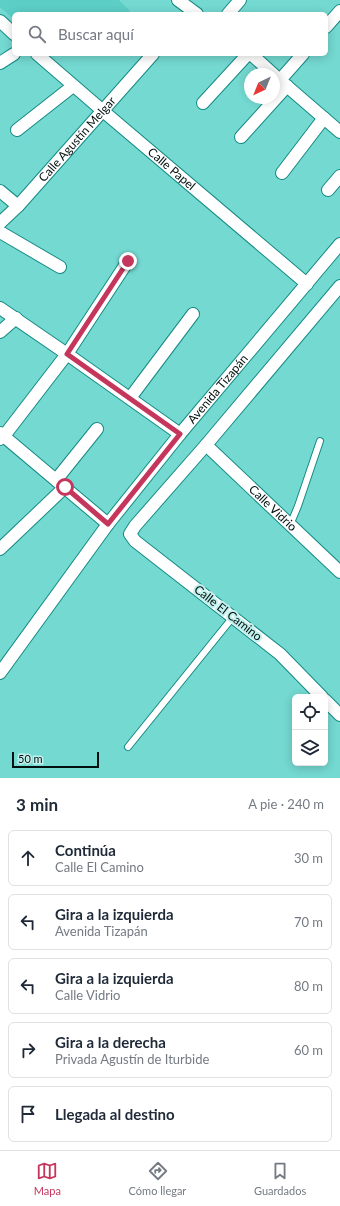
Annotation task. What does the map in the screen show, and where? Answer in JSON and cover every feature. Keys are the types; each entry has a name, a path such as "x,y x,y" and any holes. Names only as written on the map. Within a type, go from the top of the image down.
{"street":[{"path":"178,0 191,12"},
{"path":"230,12 240,0"},
{"path":"328,25 340,11"},
{"path":"0,21 12,32"},
{"path":"0,63 12,55"},
{"name":"Calle Papel","path":"39,56 307,284"},
{"name":"Calle Agustín Melgar","path":"0,223 18,206 151,56"},
{"path":"203,103 246,56"},
{"path":"253,56 267,68"},
{"path":"280,78 301,56"},
{"path":"280,80 340,132"},
{"path":"17,130 73,86"},
{"path":"240,137 262,104"},
{"path":"282,173 324,118"},
{"path":"328,190 340,176"},
{"path":"0,191 18,206"},
{"path":"0,232 60,266"},
{"name":"Avenida Tizapán","path":"0,673 108,524 180,434 340,244"},
{"path":"108,524 1,436 67,354 128,261"},
{"path":"206,446 340,286"},
{"path":"0,308 180,434"},
{"path":"130,398 193,314"},
{"path":"0,332 16,318"},
{"path":"0,549 61,484 97,429"},
{"name":"Calle Vidrio","path":"206,446 340,572"},
{"name":"Calle El Camino","path":"206,446 134,526 130,534 135,541 280,654 319,694"},
{"path":"328,703 340,715"}],"lane":[{"path":"290,525 320,441"},
{"path":"128,747 233,617"}],"shaded area":[{"path":"0,0 119,0 130,11 12,12 12,17 0,7"}],"route":[{"path":"65,487 108,524 180,434 67,354 128,261"}]}
